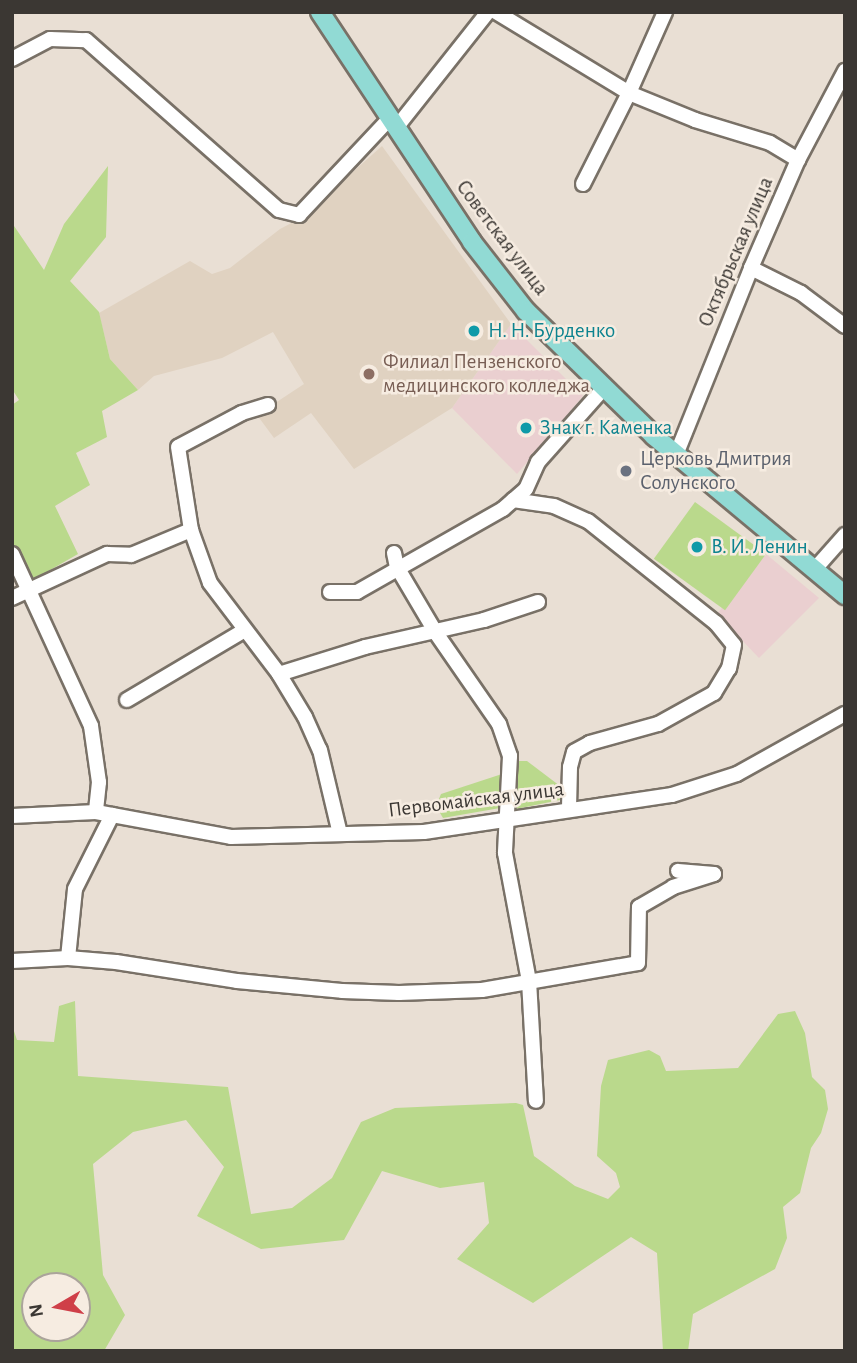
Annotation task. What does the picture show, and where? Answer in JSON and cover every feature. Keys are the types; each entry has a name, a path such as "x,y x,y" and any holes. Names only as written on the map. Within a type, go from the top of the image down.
{"main road":[{"name":"Советская улица","path":"320,12 472,242 519,301 604,388 676,455 845,595"}],"street":[{"path":"12,59 50,39 86,40 279,210 299,215 393,123 488,12"},
{"path":"496,12 629,93 695,120 770,143 798,160"},
{"path":"583,184 629,93 664,12"},
{"name":"Октябрьская улица","path":"676,455 751,268 798,160 845,71"},
{"path":"751,268 801,293 845,326"},
{"path":"330,592 357,592 503,509 526,489 538,462 604,388"},
{"path":"268,405 242,413 177,447 191,530 210,583 279,674 305,717 320,750 340,834"},
{"path":"513,500 554,506 588,521 716,623 734,645 729,668 714,693 659,724 590,743 574,752 570,767 569,809"},
{"path":"12,598 107,554 131,555 191,530"},
{"path":"814,570 845,535"},
{"path":"394,552 397,568 436,633 499,724 510,756 505,853 529,981 536,1101"},
{"path":"12,554 91,726 99,782 96,812"},
{"path":"279,674 365,647 436,633 538,602"},
{"path":"127,700 245,631"},
{"name":"Первомайская улица","path":"12,816 96,812 231,837 424,832 672,794 737,774 845,714"},
{"path":"68,958 75,888 113,815"},
{"path":"12,961 68,958 116,962 237,981 342,990 399,993 482,990 638,963 639,907 673,887 714,874 678,871"}],"shaded area":[{"path":"382,146 511,324 452,408 354,469 311,413 274,438 257,415 304,384 273,332 222,358 154,376 138,390 110,359 99,313 190,261 212,274 230,268 280,229 301,218"},
{"path":"511,324 583,396 517,474 452,408"},
{"path":"766,554 819,598 759,658 717,614"}],"green space":[{"path":"108,166 106,237 70,281 99,312 110,359 138,390 102,411 107,437 76,453 90,485 55,506 78,554 31,581 12,548 12,405 19,400 12,389 12,223 44,270 64,224"},
{"path":"695,502 766,554 725,610 654,559"},
{"path":"515,761 527,761 564,789 560,800 511,810"},
{"path":"502,774 500,808 443,818 436,806 441,794"},
{"path":"75,1001 78,1076 228,1087 251,1214 292,1208 332,1178 361,1122 395,1108 440,1106 523,1105 534,1156 575,1186 608,1199 620,1187 616,1173 597,1156 601,1086 608,1060 649,1050 660,1056 666,1071 738,1068 778,1014 795,1011 805,1033 812,1077 825,1090 828,1109 821,1133 811,1148 800,1193 783,1207 787,1238 775,1269 693,1314 688,1351 663,1351 657,1253 631,1237 533,1303 457,1259 489,1223 484,1182 440,1188 382,1171 344,1240 261,1249 197,1216 224,1167 186,1120 133,1132 93,1164 103,1275 125,1315 104,1351 12,1351 12,1025 17,1040 54,1042 59,1006"}],"place":[{"name":"Н. Н. Бурденко","path":"474,331"},
{"name":"Филиал Пензенского медицинского колледжа","path":"369,374"},
{"name":"Знак г. Каменка","path":"526,428"},
{"name":"Церковь Дмитрия Солунского","path":"626,471"},
{"name":"В. И. Ленин","path":"697,547"}]}
